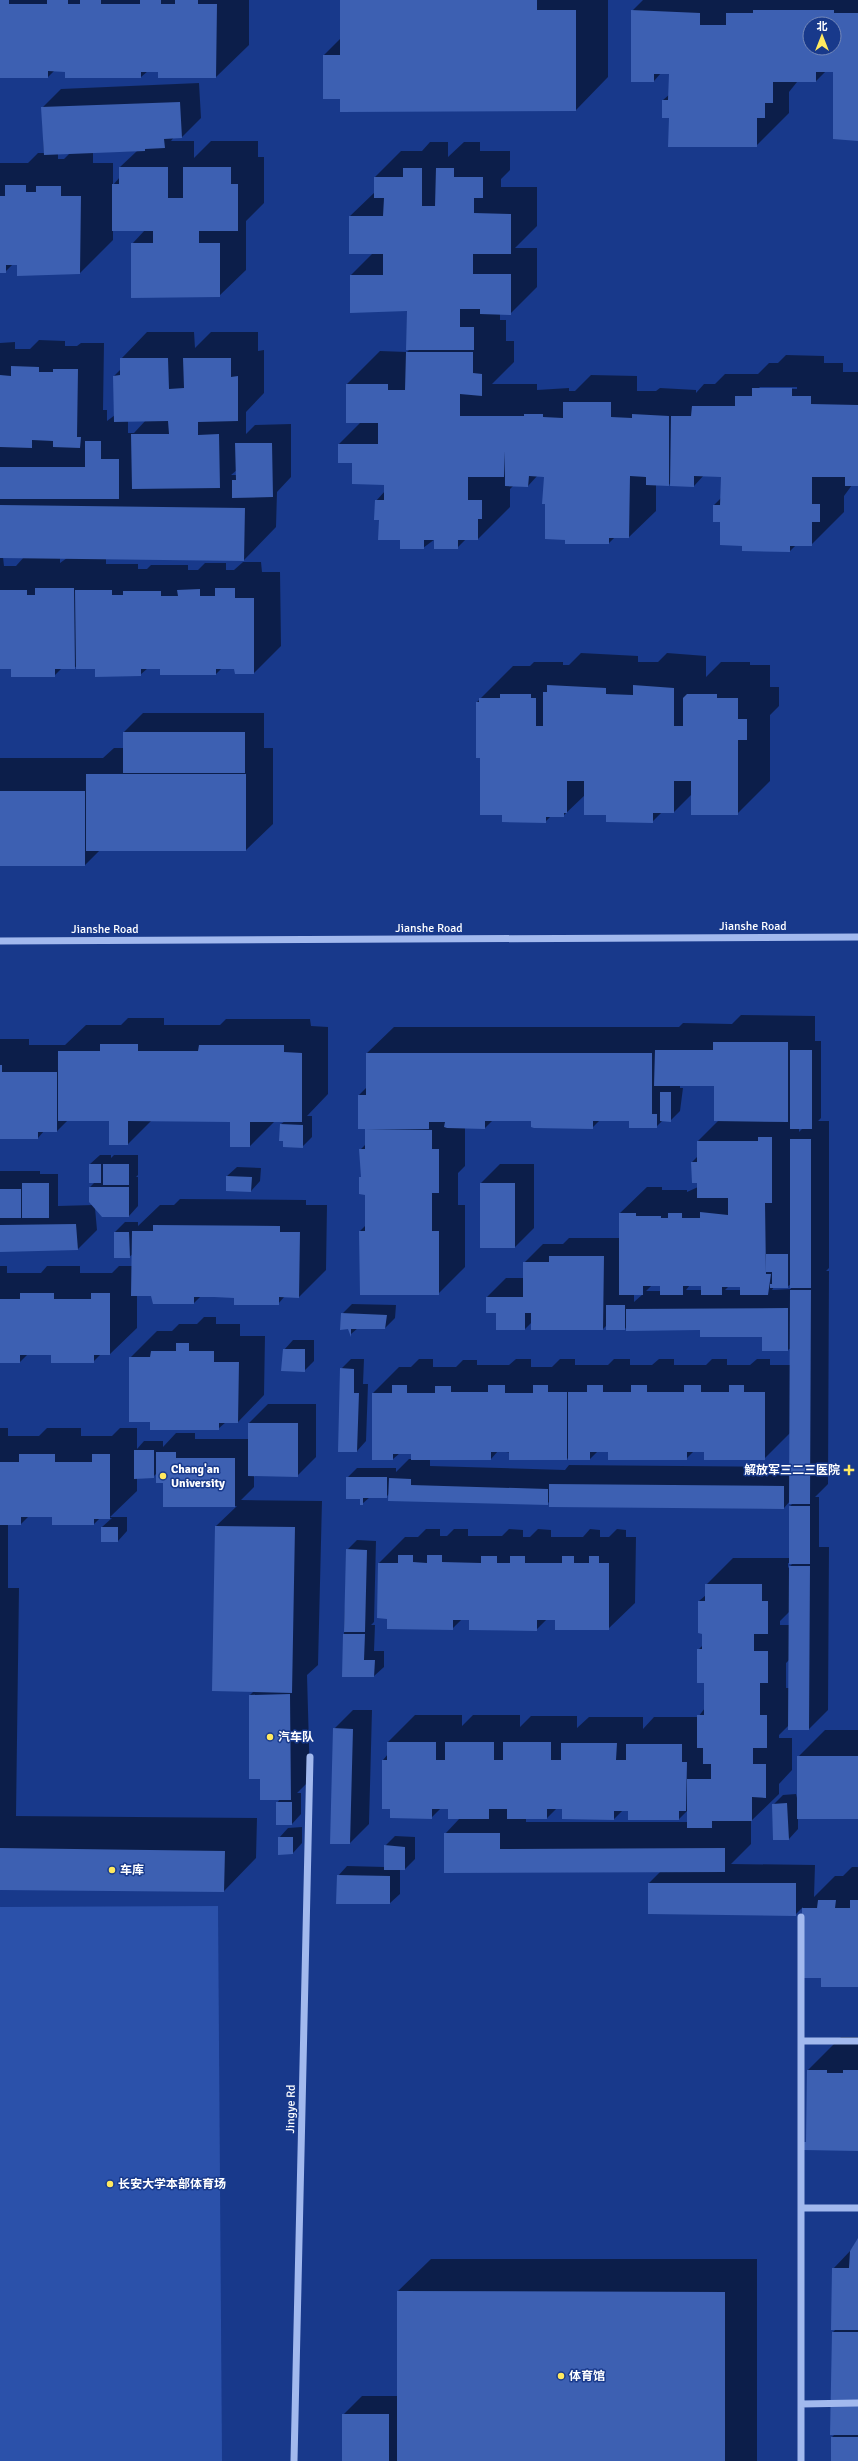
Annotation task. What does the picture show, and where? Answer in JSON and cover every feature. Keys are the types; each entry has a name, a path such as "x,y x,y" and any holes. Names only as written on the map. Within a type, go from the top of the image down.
{"street":[{"name":"Jianshe Road","path":"0,941 858,937"},
{"name":"Jingye Rd","path":"294,2461 310,1757"},
{"path":"801,1917 801,2461"},
{"path":"801,2041 858,2041"},
{"path":"801,2208 858,2208"},
{"path":"801,2404 858,2404"}],"shaded area":[{"name":"长安大学本部体育场","path":"218,1906 222,2461 0,2461 0,1907"}],"building":[{"path":"0,0 9,0 9,4 47,4 47,0 68,0 68,4 80,4 80,0 101,0 101,4 140,4 140,0 161,0 161,4 175,4 175,0 198,0 198,4 217,4 216,78 158,78 158,72 141,72 141,78 65,78 65,72 48,71 48,78 0,78"},
{"path":"340,0 537,0 537,10 576,10 576,111 340,112 340,99 323,99 323,55 340,55"},
{"path":"631,10 700,13 700,25 726,25 726,13 753,13 753,10 834,10 834,13 858,13 858,141 833,139 833,72 816,72 816,82 773,82 773,103 765,103 765,118 757,118 757,147 668,147 669,118 662,118 662,100 668,100 669,74 654,74 654,82 631,82"},
{"path":"180,102 182,138 164,139 165,148 145,149 145,151 44,155 41,107"},
{"path":"119,167 168,167 168,198 183,198 183,167 231,167 231,184 238,184 238,231 199,231 199,243 220,243 220,297 131,298 131,243 153,243 153,231 112,231 112,184 119,184"},
{"path":"403,168 422,168 422,206 435,206 436,168 454,168 454,177 483,177 483,198 474,198 474,213 511,214 511,254 473,254 473,274 511,274 511,315 480,314 480,309 460,309 460,327 474,327 474,350 406,350 407,311 350,313 350,275 383,275 383,254 349,254 349,216 383,216 384,198 374,198 374,177 403,177"},
{"path":"5,185 26,185 26,192 36,192 36,186 61,186 61,196 81,196 80,274 17,276 17,265 6,265 6,273 0,273 0,196 5,196"},
{"path":"406,352 473,352 473,373 482,374 482,396 460,394 460,416 524,416 524,414 543,414 543,417 563,418 563,402 611,402 611,417 632,418 632,414 669,416 669,486 646,485 646,477 630,476 629,538 609,538 609,544 565,544 565,540 545,539 545,504 542,504 544,477 529,476 528,487 505,486 505,451 504,477 468,477 468,500 482,500 482,519 478,519 478,540 458,540 458,549 434,549 434,540 424,540 424,549 400,549 400,540 378,540 379,520 374,520 375,500 384,500 384,485 352,484 352,463 338,463 338,444 378,444 378,423 346,423 346,384 388,384 388,390 405,390"},
{"path":"120,358 168,358 169,389 184,388 183,358 231,358 231,377 238,376 238,421 198,422 198,435 219,434 220,488 132,489 131,434 169,434 168,421 114,422 113,376 120,375"},
{"path":"11,366 39,367 39,372 53,372 53,369 78,369 77,437 81,437 80,448 53,447 53,441 32,440 32,448 0,447 0,375 11,376"},
{"path":"752,388 792,388 792,396 811,396 811,404 858,405 858,486 845,486 845,477 812,477 812,504 820,504 820,522 812,522 812,546 790,546 790,552 742,551 742,546 720,545 720,522 713,522 713,505 720,505 721,477 694,476 694,487 670,486 671,416 691,416 692,406 735,406 735,396 752,396"},
{"path":"85,441 101,441 101,459 119,459 119,499 0,499 0,467 85,467"},
{"path":"235,443 272,443 273,497 232,498 232,480 236,480"},
{"path":"0,505 245,508 244,561 0,558"},
{"path":"35,588 74,588 75,669 55,669 55,677 11,677 11,669 0,669 0,590 27,590 27,595 35,595"},
{"path":"215,588 235,588 235,598 254,598 254,674 235,674 234,669 216,669 216,675 160,675 160,669 141,669 141,676 95,677 95,669 76,669 75,590 112,590 112,595 123,595 123,591 161,591 161,596 178,596 177,590 200,589 200,596 215,596"},
{"path":"547,685 606,688 606,694 633,695 633,685 674,688 674,726 683,726 683,698 687,694 717,694 717,698 738,698 738,719 747,719 747,740 738,740 738,815 691,815 691,781 674,781 674,813 653,813 653,823 606,822 606,815 584,815 584,781 567,781 567,813 564,813 564,817 546,817 546,823 502,822 502,815 480,815 480,758 476,758 476,702 479,702 479,698 500,698 500,694 531,694 531,698 536,698 536,726 543,726 543,692 547,692"},
{"path":"123,732 245,732 245,773 123,773"},
{"path":"86,774 246,774 246,851 86,851"},
{"path":"0,791 85,791 85,866 0,866"},
{"path":"713,1042 788,1042 788,1122 714,1121 714,1086 654,1086 655,1050 713,1050"},
{"path":"100,1044 138,1044 138,1051 198,1051 199,1045 284,1045 284,1052 302,1053 302,1122 250,1122 250,1147 230,1147 230,1122 128,1121 128,1145 109,1145 109,1121 58,1121 58,1051 100,1051"},
{"path":"790,1050 812,1050 812,1129 790,1129"},
{"path":"366,1053 652,1053 652,1114 657,1114 657,1128 629,1128 629,1121 593,1121 593,1129 534,1128 531,1127 531,1121 485,1121 485,1129 447,1128 444,1127 445,1122 429,1122 429,1129 358,1129 358,1095 366,1095"},
{"path":"0,1065 2,1065 2,1072 57,1072 57,1132 38,1132 38,1139 0,1139"},
{"path":"660,1092 671,1092 671,1122 660,1121"},
{"path":"280,1124 303,1125 303,1148 283,1147 283,1141 279,1141"},
{"path":"365,1129 432,1130 432,1149 439,1149 439,1193 432,1193 432,1231 439,1231 439,1295 360,1295 359,1231 365,1231 365,1195 359,1194 359,1177 361,1177 359,1149 365,1149"},
{"path":"758,1137 772,1137 772,1203 765,1203 766,1274 771,1274 768,1295 740,1295 740,1287 722,1287 722,1295 701,1295 701,1286 683,1286 683,1295 660,1295 660,1286 643,1286 643,1295 619,1295 619,1213 636,1213 636,1216 661,1216 661,1218 668,1218 668,1213 682,1213 682,1218 700,1218 700,1212 728,1215 728,1198 697,1198 697,1183 692,1183 691,1162 697,1162 697,1141 758,1141"},
{"path":"790,1139 811,1139 811,1288 790,1288"},
{"path":"89,1164 101,1164 101,1183 89,1183"},
{"path":"103,1164 129,1164 129,1185 103,1185"},
{"path":"226,1176 252,1177 251,1192 226,1191"},
{"path":"22,1183 49,1183 49,1218 22,1218"},
{"path":"480,1183 515,1183 515,1248 480,1248"},
{"path":"89,1187 129,1187 129,1217 102,1217 89,1202"},
{"path":"0,1189 21,1189 21,1218 0,1218"},
{"path":"76,1224 78,1250 0,1252 0,1225"},
{"path":"153,1225 280,1226 280,1232 300,1232 299,1298 279,1297 279,1305 234,1305 234,1298 194,1297 194,1304 153,1304 151,1296 131,1296 132,1231 153,1231"},
{"path":"114,1232 129,1232 130,1258 114,1258"},
{"path":"766,1254 788,1254 788,1288 770,1288 770,1284 772,1284 772,1272 766,1272"},
{"path":"549,1256 604,1256 603,1330 531,1330 531,1313 525,1313 525,1330 496,1330 496,1313 486,1313 486,1297 523,1297 523,1262 549,1262"},
{"path":"790,1290 811,1290 810,1504 789,1504"},
{"path":"20,1293 54,1293 54,1299 91,1299 91,1293 110,1293 110,1355 94,1355 94,1363 51,1363 51,1355 20,1355 20,1363 0,1363 0,1299 20,1299"},
{"path":"606,1305 625,1305 625,1330 606,1330"},
{"path":"788,1308 788,1351 762,1351 762,1337 700,1337 700,1330 626,1331 626,1309"},
{"path":"341,1313 387,1315 385,1329 351,1329 351,1337 348,1329 340,1330"},
{"path":"176,1343 189,1343 189,1351 214,1351 214,1362 239,1362 238,1423 219,1423 219,1430 150,1430 150,1422 129,1422 129,1357 150,1357 151,1351 176,1351"},
{"path":"283,1349 305,1349 305,1372 281,1371"},
{"path":"340,1368 354,1369 354,1393 359,1393 357,1452 338,1452"},
{"path":"392,1385 407,1385 407,1393 435,1393 435,1386 451,1386 451,1392 488,1392 488,1385 505,1385 505,1393 533,1393 533,1385 548,1385 548,1392 567,1392 567,1460 509,1460 509,1452 491,1452 491,1460 411,1460 411,1454 393,1454 393,1460 372,1460 372,1393 392,1393"},
{"path":"587,1385 603,1385 603,1392 631,1392 631,1385 647,1385 647,1392 684,1392 684,1385 701,1385 701,1392 729,1392 729,1385 744,1385 744,1392 765,1392 765,1460 704,1460 704,1452 687,1452 687,1460 608,1460 608,1452 590,1452 590,1460 568,1460 568,1392 587,1392"},
{"path":"248,1423 298,1423 298,1477 248,1476"},
{"path":"134,1450 154,1450 154,1478 134,1479"},
{"path":"156,1452 176,1452 176,1458 235,1458 235,1507 163,1507 163,1483 156,1483"},
{"path":"19,1454 55,1454 55,1462 92,1462 92,1454 110,1454 110,1519 94,1519 94,1525 52,1525 52,1517 21,1517 21,1525 0,1525 0,1462 19,1462"},
{"path":"346,1477 387,1477 387,1498 363,1498 363,1505 360,1505 360,1499 346,1499"},
{"path":"389,1478 411,1479 411,1485 548,1489 548,1505 388,1501"},
{"path":"549,1484 784,1486 784,1509 549,1507"},
{"path":"789,1506 810,1506 810,1564 789,1564"},
{"path":"215,1526 295,1527 292,1693 212,1691"},
{"path":"101,1527 118,1527 118,1542 101,1542"},
{"path":"346,1549 367,1550 365,1632 344,1632"},
{"path":"398,1555 413,1555 413,1562 427,1563 427,1555 442,1555 442,1562 481,1563 481,1556 497,1556 497,1563 510,1563 510,1556 525,1556 525,1563 562,1563 562,1556 574,1556 574,1563 589,1563 589,1556 599,1556 599,1563 609,1563 609,1630 555,1630 555,1620 537,1620 537,1631 469,1630 469,1620 453,1620 453,1630 387,1629 387,1619 377,1618 378,1563 398,1563"},
{"path":"789,1566 810,1566 809,1730 788,1730"},
{"path":"705,1584 762,1584 762,1601 768,1601 768,1634 754,1634 754,1651 768,1651 768,1683 760,1683 760,1715 767,1715 767,1748 753,1748 753,1764 766,1764 766,1798 752,1797 752,1821 712,1821 712,1828 687,1828 687,1779 711,1779 711,1764 703,1764 703,1748 697,1748 697,1715 704,1715 704,1683 697,1683 697,1649 702,1649 702,1634 698,1633 698,1601 705,1601"},
{"path":"343,1634 365,1634 364,1660 375,1660 374,1677 342,1677"},
{"name":"汽车队","path":"290,1694 291,1800 260,1800 260,1779 249,1779 249,1695"},
{"path":"333,1728 353,1729 350,1844 330,1844"},
{"path":"387,1742 436,1742 436,1760 445,1760 445,1742 494,1742 494,1760 503,1760 503,1742 551,1742 551,1760 561,1760 561,1743 617,1743 616,1760 626,1760 626,1744 682,1744 682,1762 687,1762 686,1811 679,1811 679,1820 628,1820 628,1811 614,1811 614,1820 562,1819 562,1809 547,1809 547,1819 507,1819 507,1809 489,1809 489,1819 448,1819 448,1809 432,1809 432,1819 390,1818 390,1809 382,1809 382,1760 387,1760"},
{"path":"797,1756 858,1756 858,1819 797,1819"},
{"path":"276,1802 292,1802 292,1825 276,1825"},
{"path":"787,1803 789,1840 773,1840 772,1804"},
{"path":"444,1833 500,1833 500,1849 725,1848 725,1872 444,1873"},
{"path":"278,1837 293,1837 293,1854 278,1855"},
{"path":"384,1845 405,1847 405,1870 384,1870"},
{"name":"车库","path":"0,1848 225,1851 224,1892 0,1890"},
{"path":"337,1875 390,1876 390,1904 336,1904"},
{"path":"648,1883 796,1883 796,1916 648,1914"},
{"path":"818,1900 836,1900 835,1908 850,1908 850,1900 858,1900 858,1987 821,1987 821,1978 801,1978 802,1908 817,1908"},
{"path":"807,2070 827,2070 827,2073 843,2073 843,2070 858,2070 858,2151 804,2150 804,2142 806,2142"},
{"path":"858,2238 858,2330 831,2330 832,2268 849,2268 850,2251"},
{"name":"体育馆","path":"397,2291 725,2292 725,2461 397,2461"},
{"path":"832,2332 858,2332 858,2435 830,2435"},
{"path":"342,2414 389,2414 389,2461 342,2461"},
{"path":"831,2437 858,2437 858,2461 831,2461"}],"place":[{"name":"解放军三二三医院","path":"849,1470"},
{"name":"Chang'an University","path":"163,1476"},
{"name":"汽车队","path":"270,1737"},
{"name":"车库","path":"112,1870"},
{"name":"长安大学本部体育场","path":"110,2184"},
{"name":"体育馆","path":"561,2376"}]}
